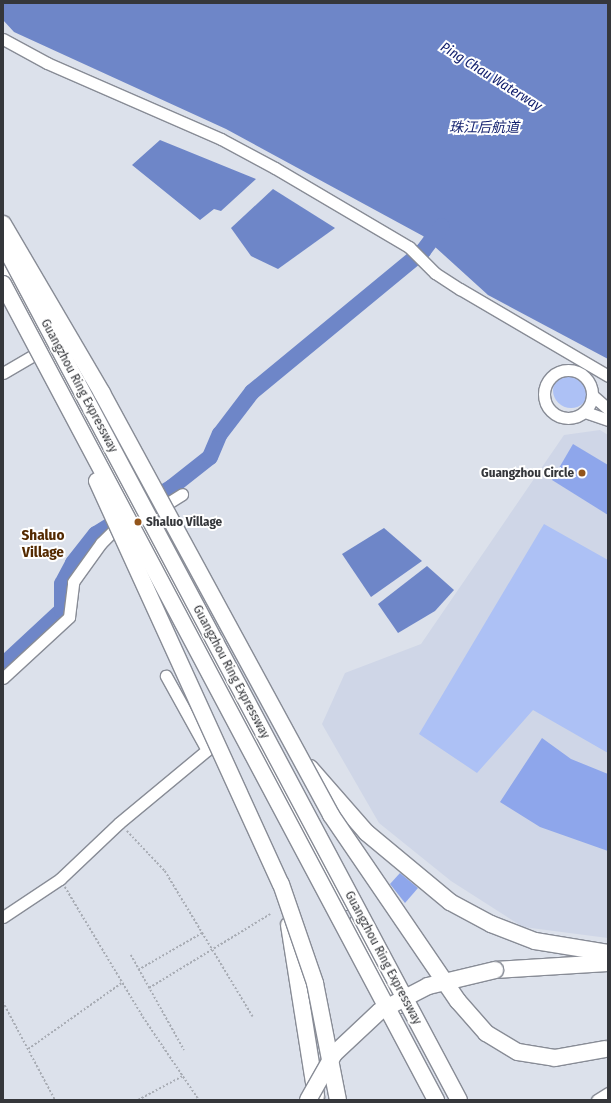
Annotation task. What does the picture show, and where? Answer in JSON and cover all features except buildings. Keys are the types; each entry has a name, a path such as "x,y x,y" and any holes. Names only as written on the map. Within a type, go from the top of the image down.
{"highway":[{"path":"3,224 106,399 267,698 340,829 451,992 480,1027 509,1048 536,1056 564,1058 606,1048"},
{"name":"Guangzhou Ring Expressway","path":"3,244 459,1100"},
{"name":"Guangzhou Ring Expressway","path":"3,284 436,1100"},
{"path":"26,325 260,839 284,906 299,973 317,1100"},
{"path":"267,698 302,756 347,812 384,849 438,894 480,919 524,937 567,949 608,953"},
{"path":"214,736 295,922 326,1030 338,1100"},
{"path":"308,1100 328,1062 348,1038 380,1010 408,994 448,980 495,970 608,963"}],"street":[{"path":"3,39 47,63 221,139 408,247 435,273 608,376"},
{"path":"3,263 135,515 452,1100"},
{"path":"3,373 47,347"},
{"path":"574,371 580,360"},
{"path":"592,395 585,412 574,418 558,416 544,398 552,376 574,371 588,380 592,395 608,409"},
{"path":"585,412 608,420"},
{"path":"3,678 69,617 70,591 81,569 110,532 135,515 160,508 182,494"},
{"path":"3,917 60,879 119,822 207,750 166,676"},
{"path":"597,1100 608,1093"}],"path":[{"path":"119,822 165,871 253,1017"},
{"path":"60,879 122,982 199,1100"},
{"path":"149,988 213,951 270,914"},
{"path":"138,970 202,933"},
{"path":"131,955 184,1050"},
{"path":"28,1049 122,982"},
{"path":"3,1002 55,1100"},
{"path":"138,1100 183,1076"}],"shaded area":[{"path":"574,372 584,377 588,383 588,397 584,403 578,407 568,408 558,403 554,397 553,387 558,377 564,373"},
{"path":"600,430 608,435 608,938 523,927 451,881 379,823 322,724 345,673 421,644 564,435"},
{"path":"544,524 608,560 608,753 533,710 477,773 419,734"}],"water":[{"name":"珠江后航道","path":"3,3 608,3 608,359 488,295 423,236 226,129 14,32 3,20"},
{"path":"160,140 256,179 221,211 214,209 200,220 132,165"},
{"path":"273,189 335,228 278,269 251,256 231,228"},
{"path":"384,528 422,561 371,597 342,554"},
{"path":"427,566 454,590 435,611 398,633 378,604"}],"waterway":[{"path":"3,665 62,610 62,584 73,563 96,534 172,487 210,457 220,434 252,392 423,251 442,226"}],"place":[{"name":"Guangzhou Circle","path":"582,473"},
{"name":"Shaluo Village","path":"138,522"}],"district":[{"name":"Shaluo Village","path":"43,544"}],"water label":[{"name":"Ping Chau Waterway","path":"491,77"}]}
